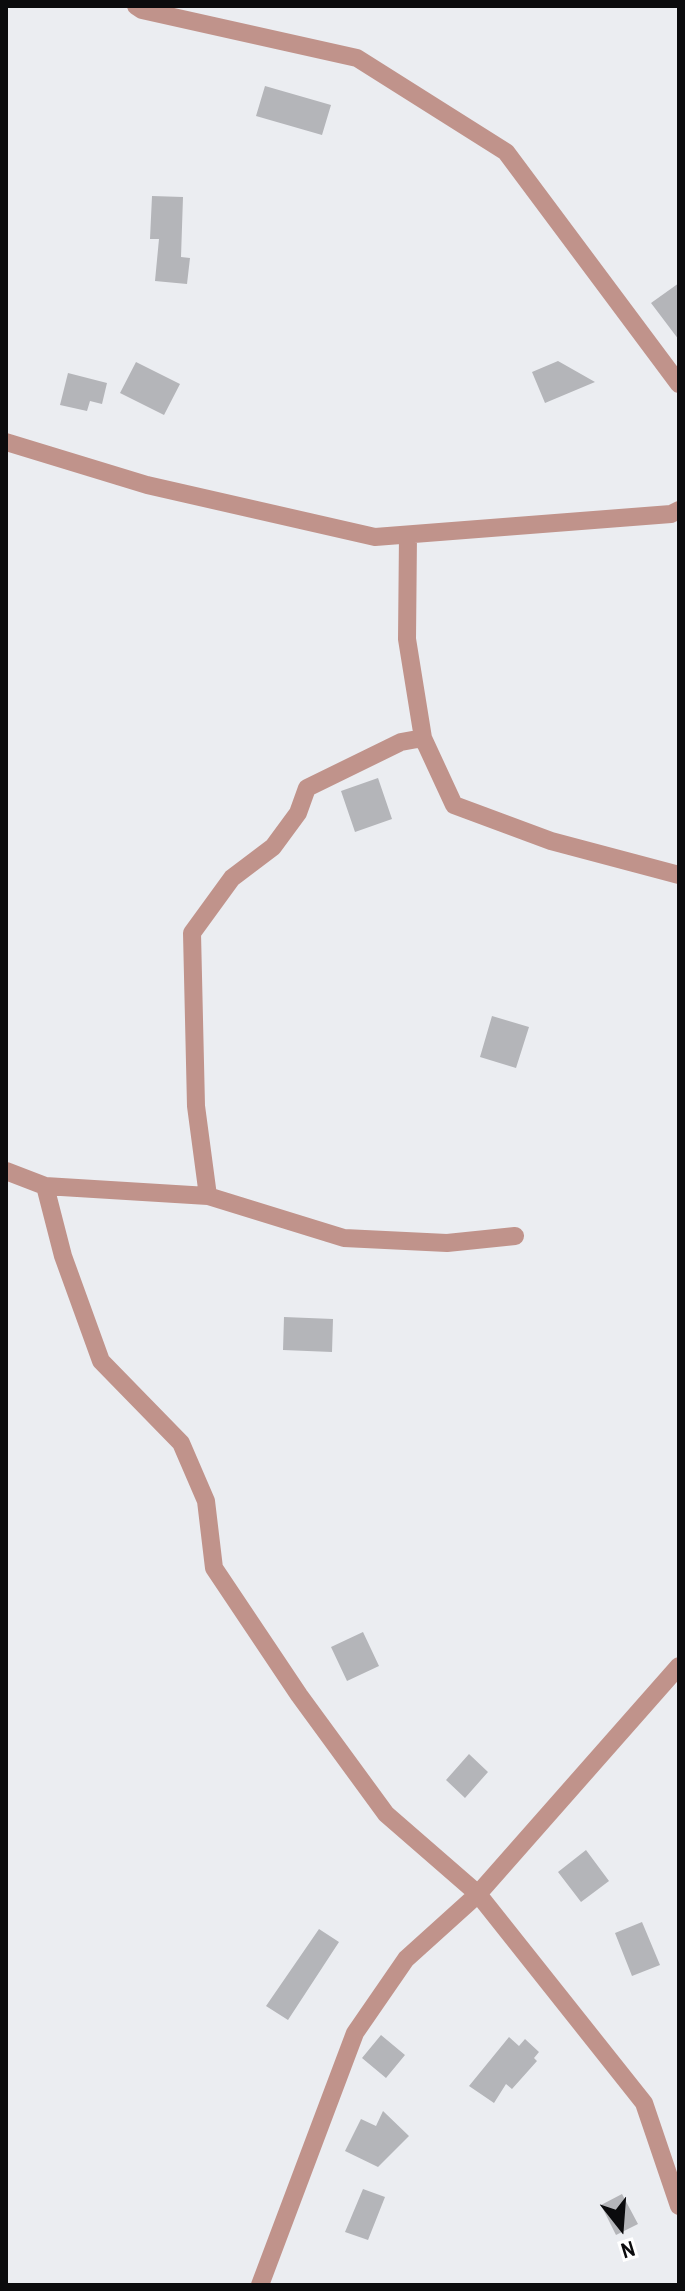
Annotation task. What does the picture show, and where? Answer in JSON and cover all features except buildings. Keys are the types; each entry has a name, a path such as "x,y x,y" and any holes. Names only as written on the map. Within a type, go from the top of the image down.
{"street":[{"path":"136,6 142,10 357,58 506,152 679,384"},
{"path":"6,442 147,485 375,537 671,514 679,510"},
{"path":"408,535 407,639 423,738 454,805 551,841 679,875"},
{"path":"208,1196 196,1106 192,933 232,878 273,847 298,813 307,788 401,742 423,738"},
{"path":"6,1171 45,1186 208,1196 344,1238 447,1243 515,1236"},
{"path":"45,1186 63,1256 101,1361 181,1443 206,1501 214,1568 299,1695 386,1814 478,1894 644,2103 679,2206"},
{"path":"260,2285 355,2033 406,1959 478,1894 679,1666"}]}
